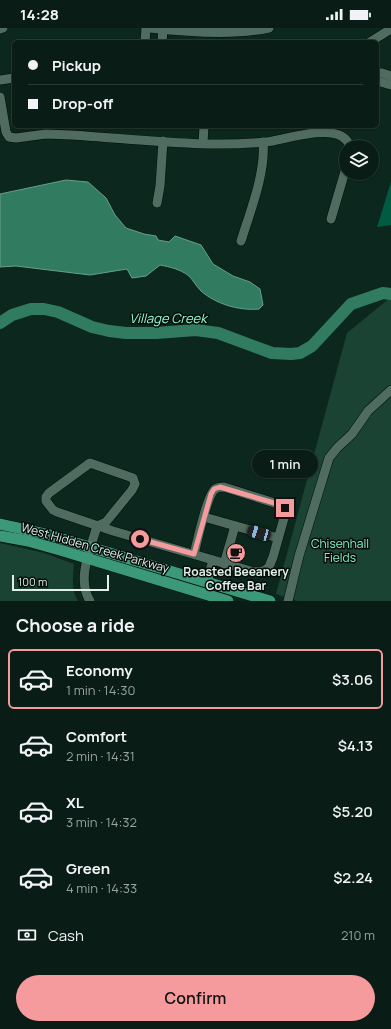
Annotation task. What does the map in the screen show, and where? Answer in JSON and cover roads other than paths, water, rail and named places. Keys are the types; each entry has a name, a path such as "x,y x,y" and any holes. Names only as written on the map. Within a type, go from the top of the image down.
{"main road":[{"name":"West Hidden Creek Parkway","path":"0,524 46,534 270,601"},
{"name":"West Hidden Creek Parkway","path":"0,536 28,541 228,601"}],"street":[{"path":"145,40 146,28"},
{"path":"150,28 231,33 257,31 269,28"},
{"path":"162,40 163,29"},
{"path":"373,40 391,29"},
{"path":"379,73 391,76"},
{"path":"0,80 12,78"},
{"path":"379,82 391,85"},
{"path":"0,97 6,132 9,137 16,138 46,134 71,134 227,144 281,140 309,133 331,133 344,137 347,140"},
{"path":"203,143 204,128"},
{"path":"157,203 160,186 163,141"},
{"path":"241,241 260,178 264,152 263,142"},
{"path":"331,219 342,180"},
{"path":"288,601 299,556 330,458 337,448 352,434 368,411 391,390"},
{"path":"97,526 106,522 132,490 135,484 133,478 90,463 49,493 46,497 46,502 53,510 97,526 254,572 264,571 269,567 286,511 285,508 281,505 224,487 214,489 211,494 194,554"},
{"path":"204,517 278,538"},
{"path":"88,600 85,582 88,559 97,526"},
{"path":"224,564 235,526"},
{"path":"207,582 213,560"}],"waterway":[{"name":"Village Creek","path":"0,323 12,315 31,309 44,309 58,312 92,327 109,331 126,333 156,333 196,330 218,333 272,353 291,354 300,353 312,346 351,304 383,293 391,294"}],"place":[{"name":"Roasted Beeanery Coffee Bar","path":"236,553"}],"park label":[{"name":"Chisenhall Fields","path":"340,551"}]}
